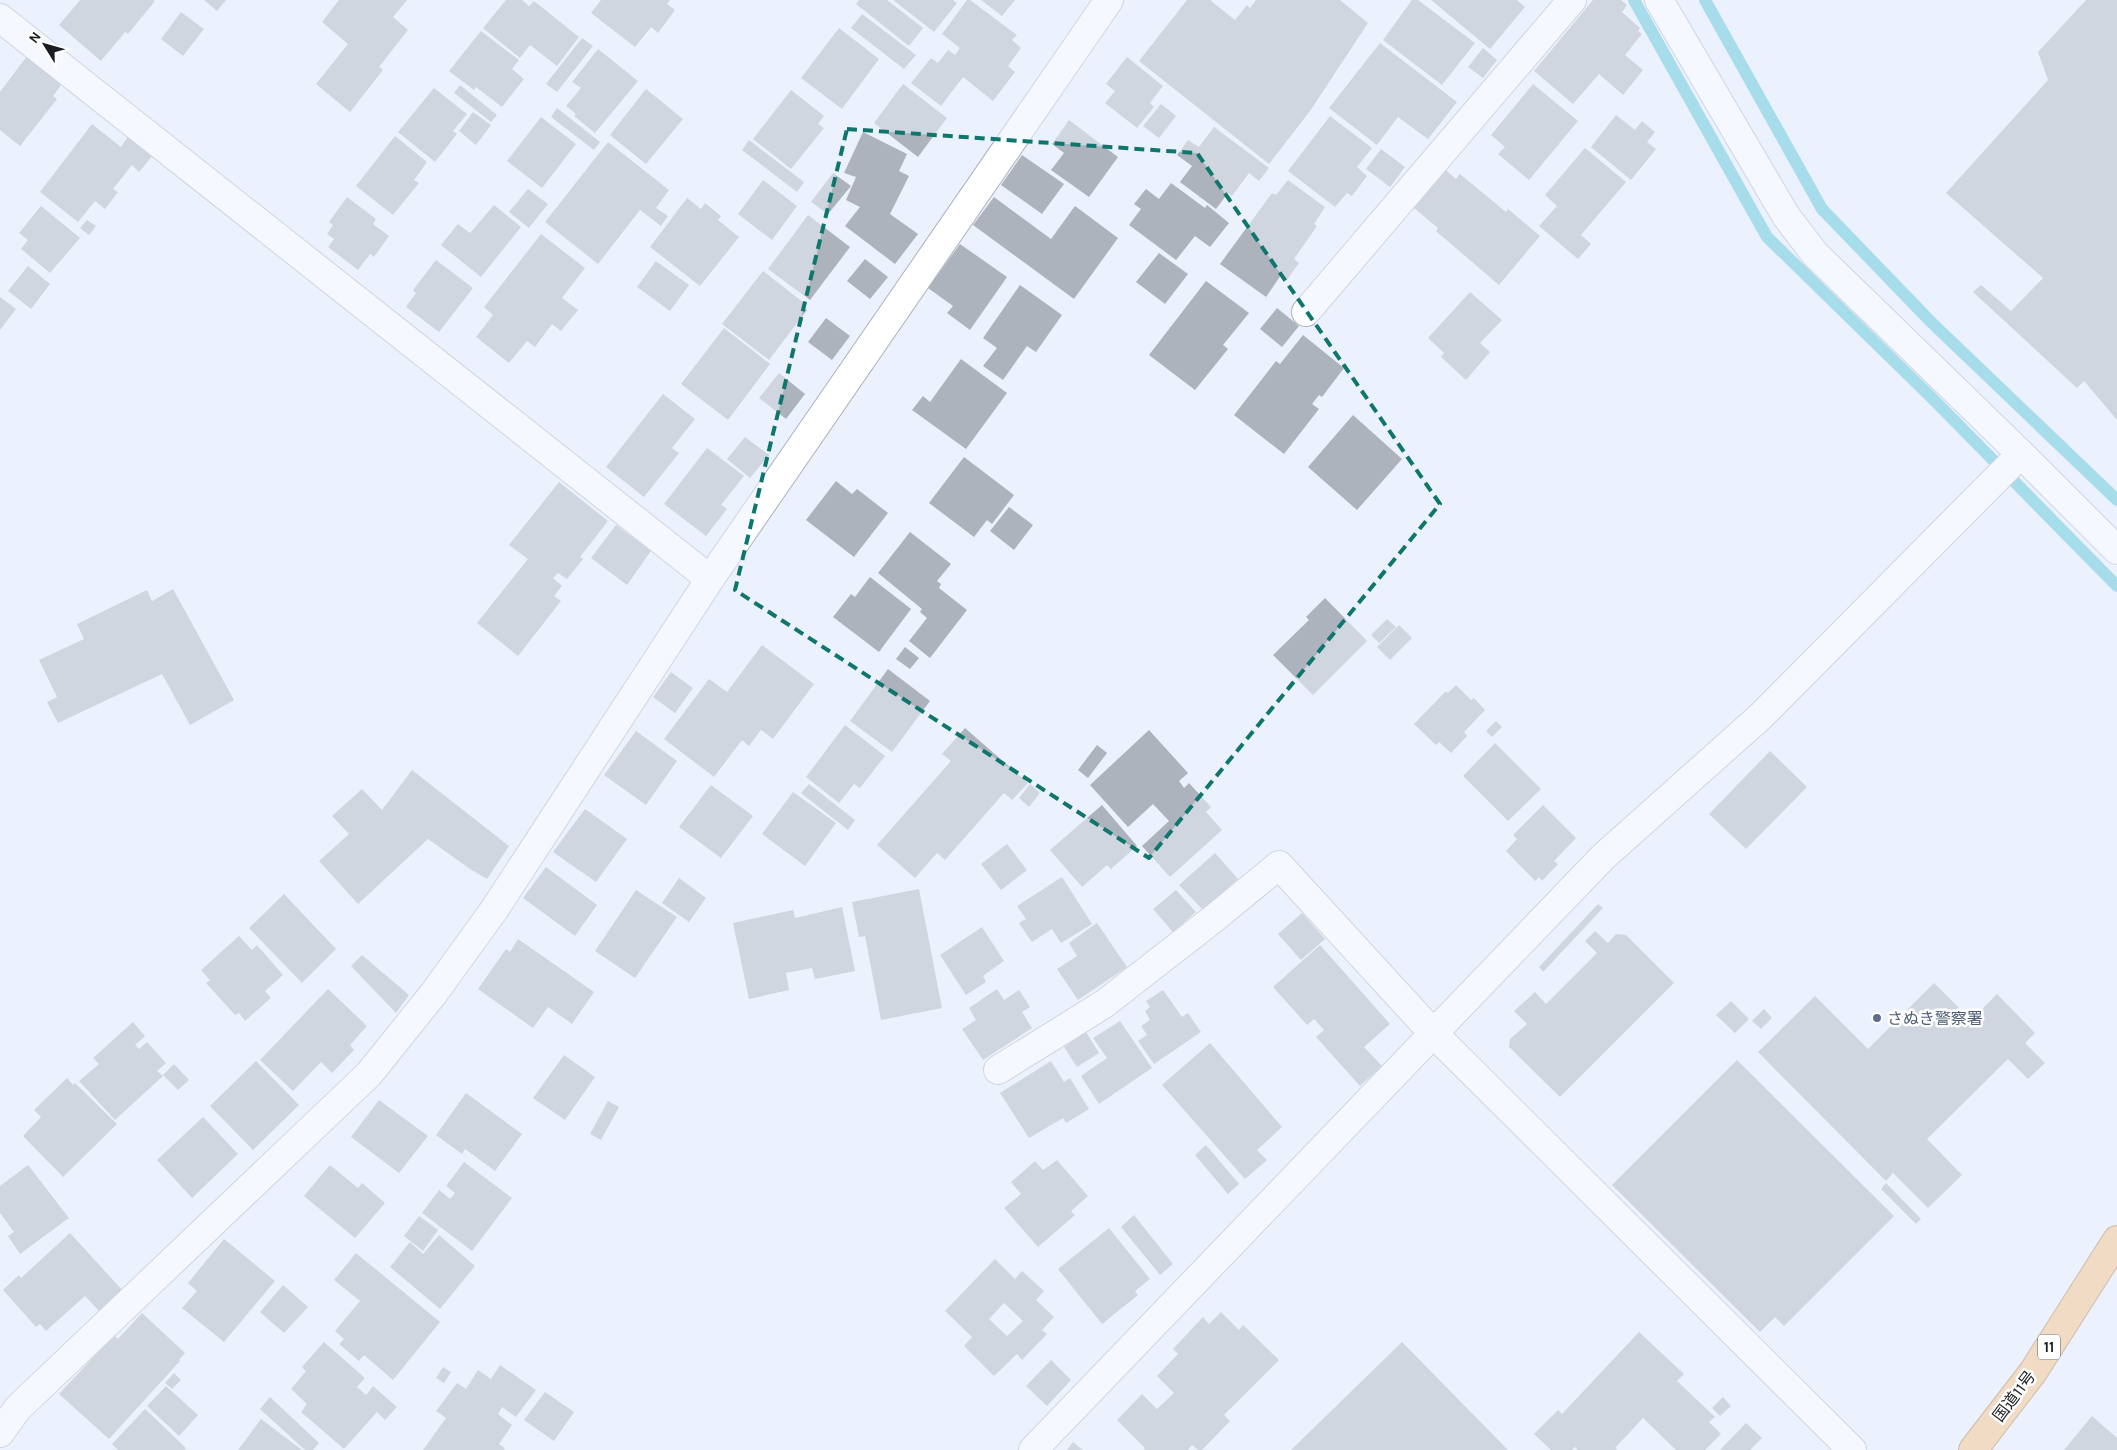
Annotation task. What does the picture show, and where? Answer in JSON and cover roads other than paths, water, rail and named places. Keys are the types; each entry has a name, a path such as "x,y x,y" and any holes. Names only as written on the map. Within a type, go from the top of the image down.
{"highway":[{"name":"国道11号","path":"1973,1450 2033,1372 2117,1240"}],"street":[{"path":"0,1432 24,1402 369,1074 434,993 494,910 710,579 1109,0"},
{"path":"1306,312 1572,0"},
{"path":"1659,0 1786,216 1815,254 2117,550"},
{"path":"0,18 710,579"},
{"path":"1033,1450 1603,856 1761,716 2021,454"},
{"path":"998,1070 1104,1004 1279,865 1433,1033 1852,1450"}],"waterway":[{"path":"1634,0 1767,237 1933,399 2117,586"},
{"path":"1705,0 1822,209 1931,322 2117,500"}],"place":[{"name":"さぬき警察署","path":"1877,1018"}]}
